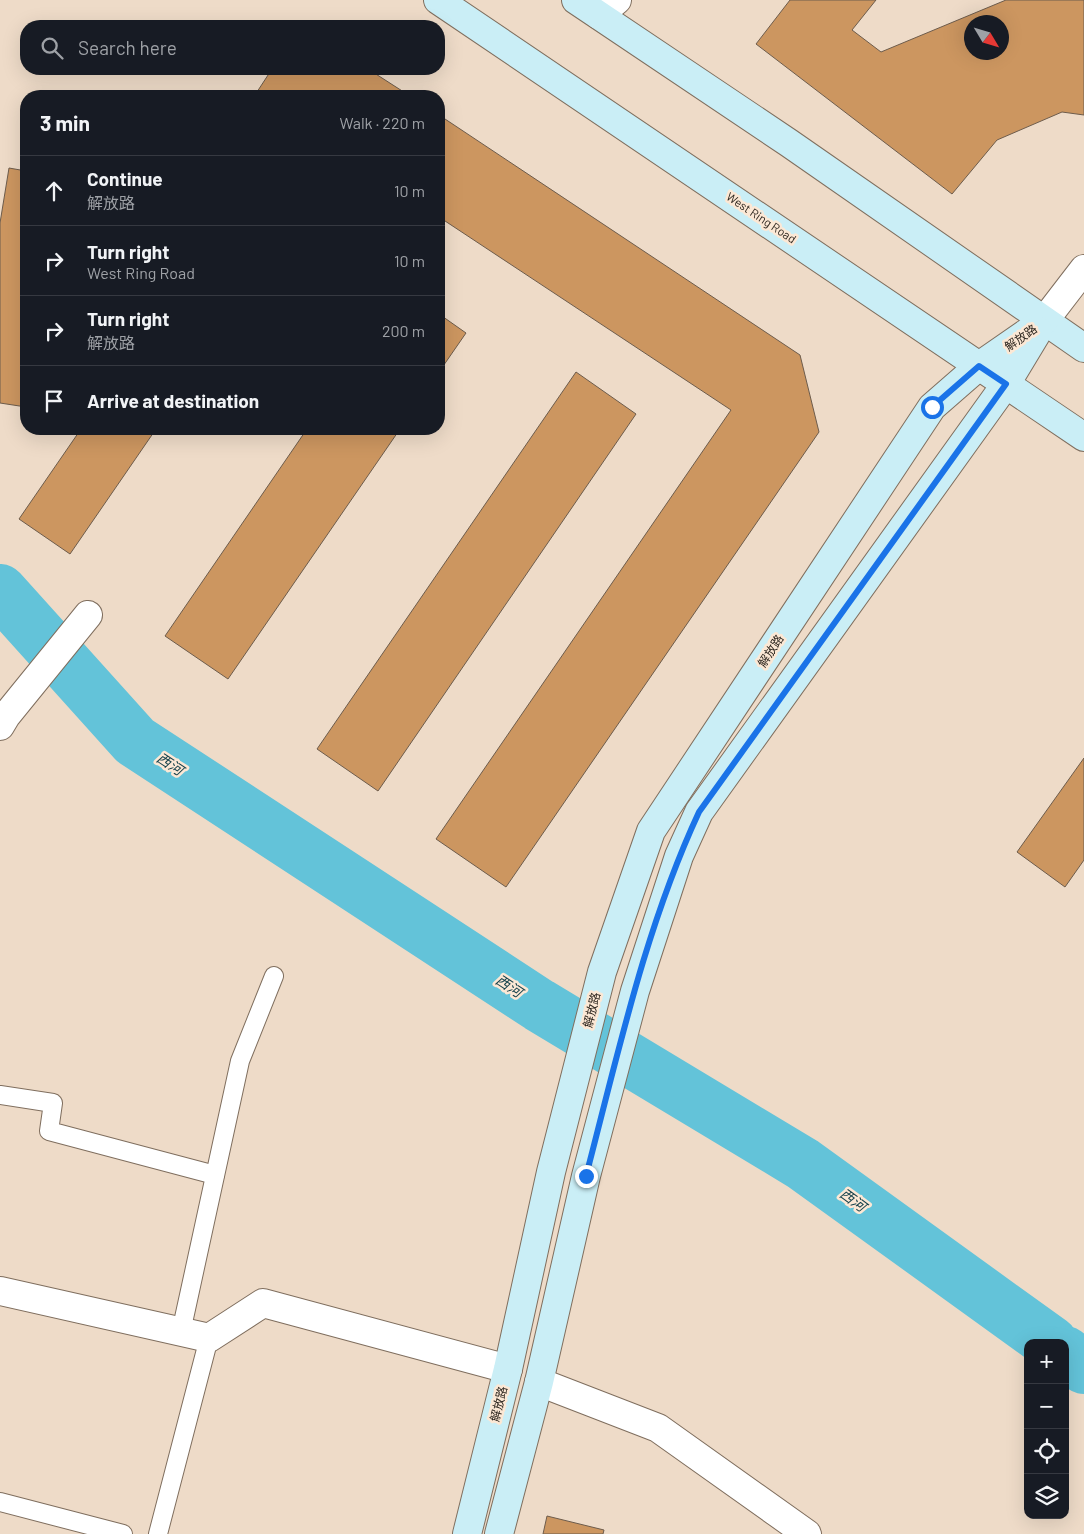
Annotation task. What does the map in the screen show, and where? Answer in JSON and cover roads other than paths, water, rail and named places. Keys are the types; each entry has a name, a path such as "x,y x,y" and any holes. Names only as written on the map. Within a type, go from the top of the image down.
{"street":[{"name":"West Ring Road","path":"438,0 1084,437"},
{"path":"576,0 608,8 796,149 1084,348"},
{"path":"1044,321 1084,269"},
{"name":"解放路","path":"467,1534 508,1369 551,1172 602,972 651,832 932,407 979,366 1044,321"},
{"name":"解放路","path":"499,1534 539,1382 586,1176 634,992 679,856 699,812 1006,384 1044,321"},
{"path":"3,721 88,615"},
{"path":"0,1291 208,1338 263,1304 508,1369"},
{"path":"539,1382 658,1428 807,1534"}],"lane":[{"path":"181,1332 240,1061 274,976"},
{"path":"0,1094 52,1103 49,1130 216,1175"},
{"path":"158,1534 208,1338"},
{"path":"0,1502 123,1534"}],"waterway":[{"name":"西河","path":"0,591 135,741 539,1005 803,1164 1045,1339"},
{"name":"西河","path":"1069,1356 1084,1367"}]}
